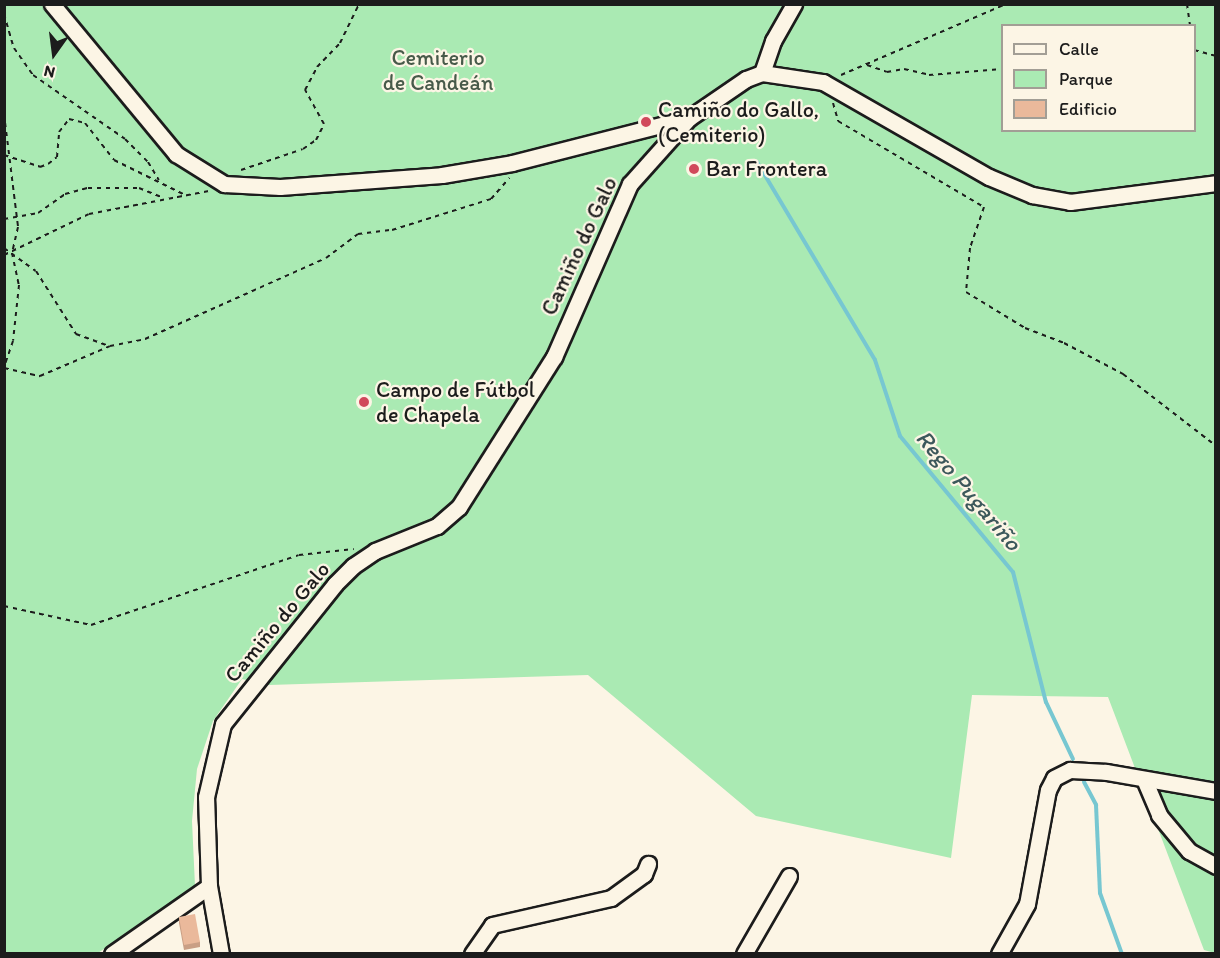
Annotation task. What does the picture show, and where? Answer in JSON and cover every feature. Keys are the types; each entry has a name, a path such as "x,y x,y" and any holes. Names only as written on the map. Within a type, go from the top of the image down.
{"street":[{"path":"52,4 176,154 224,184 280,187 442,175 513,163 689,118 746,79 762,73 828,84 989,177 1032,195 1070,202 1215,183"},
{"path":"762,73 773,41 794,4"},
{"name":"Camiño do Galo","path":"221,954 209,886 206,797 223,724 335,584 375,551 437,526 459,507 554,357 630,184 689,118"},
{"path":"999,954 1027,904 1048,790 1054,778 1070,770 1215,791"},
{"path":"1144,779 1159,815 1189,851 1215,866"},
{"path":"472,954 492,925 611,898 644,874 648,864"},
{"path":"744,954 789,876"},
{"path":"112,954 209,886"}],"path":[{"path":"4,255 89,214 162,198 185,196 224,184 264,159 303,149 316,140 324,124 305,90 317,67 340,43 359,4"},
{"path":"1006,4 833,78 828,84 838,121 984,207 970,248 966,292 1025,328 1064,343 1123,374 1215,446"},
{"path":"1187,4 1190,24"},
{"path":"4,14 14,48 33,75 125,139 148,162 159,180"},
{"path":"1196,49 1215,56"},
{"path":"864,65 887,72 904,69 929,75 1001,69"},
{"path":"4,114 18,227 12,253 18,273 18,309 4,367 40,376 110,346 145,339 244,295 326,258 358,234 392,230 491,199 508,180 513,163"},
{"path":"4,155 11,160 48,164 57,157 59,132 69,119 85,123 114,160 159,180 185,196"},
{"path":"4,219 38,213 65,194 88,188 138,188 162,198"},
{"path":"4,248 42,278 60,315 76,334 110,346"},
{"path":"4,606 91,625 298,555 346,548 375,551"}],"green space":[{"name":"Cemiterio de Candeán","path":"5,5 1215,5 1215,953 1204,950 1108,697 972,695 951,858 756,816 588,675 269,685 242,679 213,721 197,769 192,821 195,886 98,953 5,954"}],"building":[{"path":"195,914 200,942 184,945 179,917"}],"waterway":[{"name":"Rego Pugariño","path":"757,162 875,360 900,436 1013,572 1046,702 1073,759"},
{"name":"Rego Pugariño","path":"1084,782 1096,805 1100,893 1122,954"}],"place":[{"name":"Camiño do Gallo, (Cemiterio)","path":"646,122"},
{"name":"Bar Frontera","path":"694,169"},
{"name":"Campo de Fútbol de Chapela","path":"364,402"}]}
